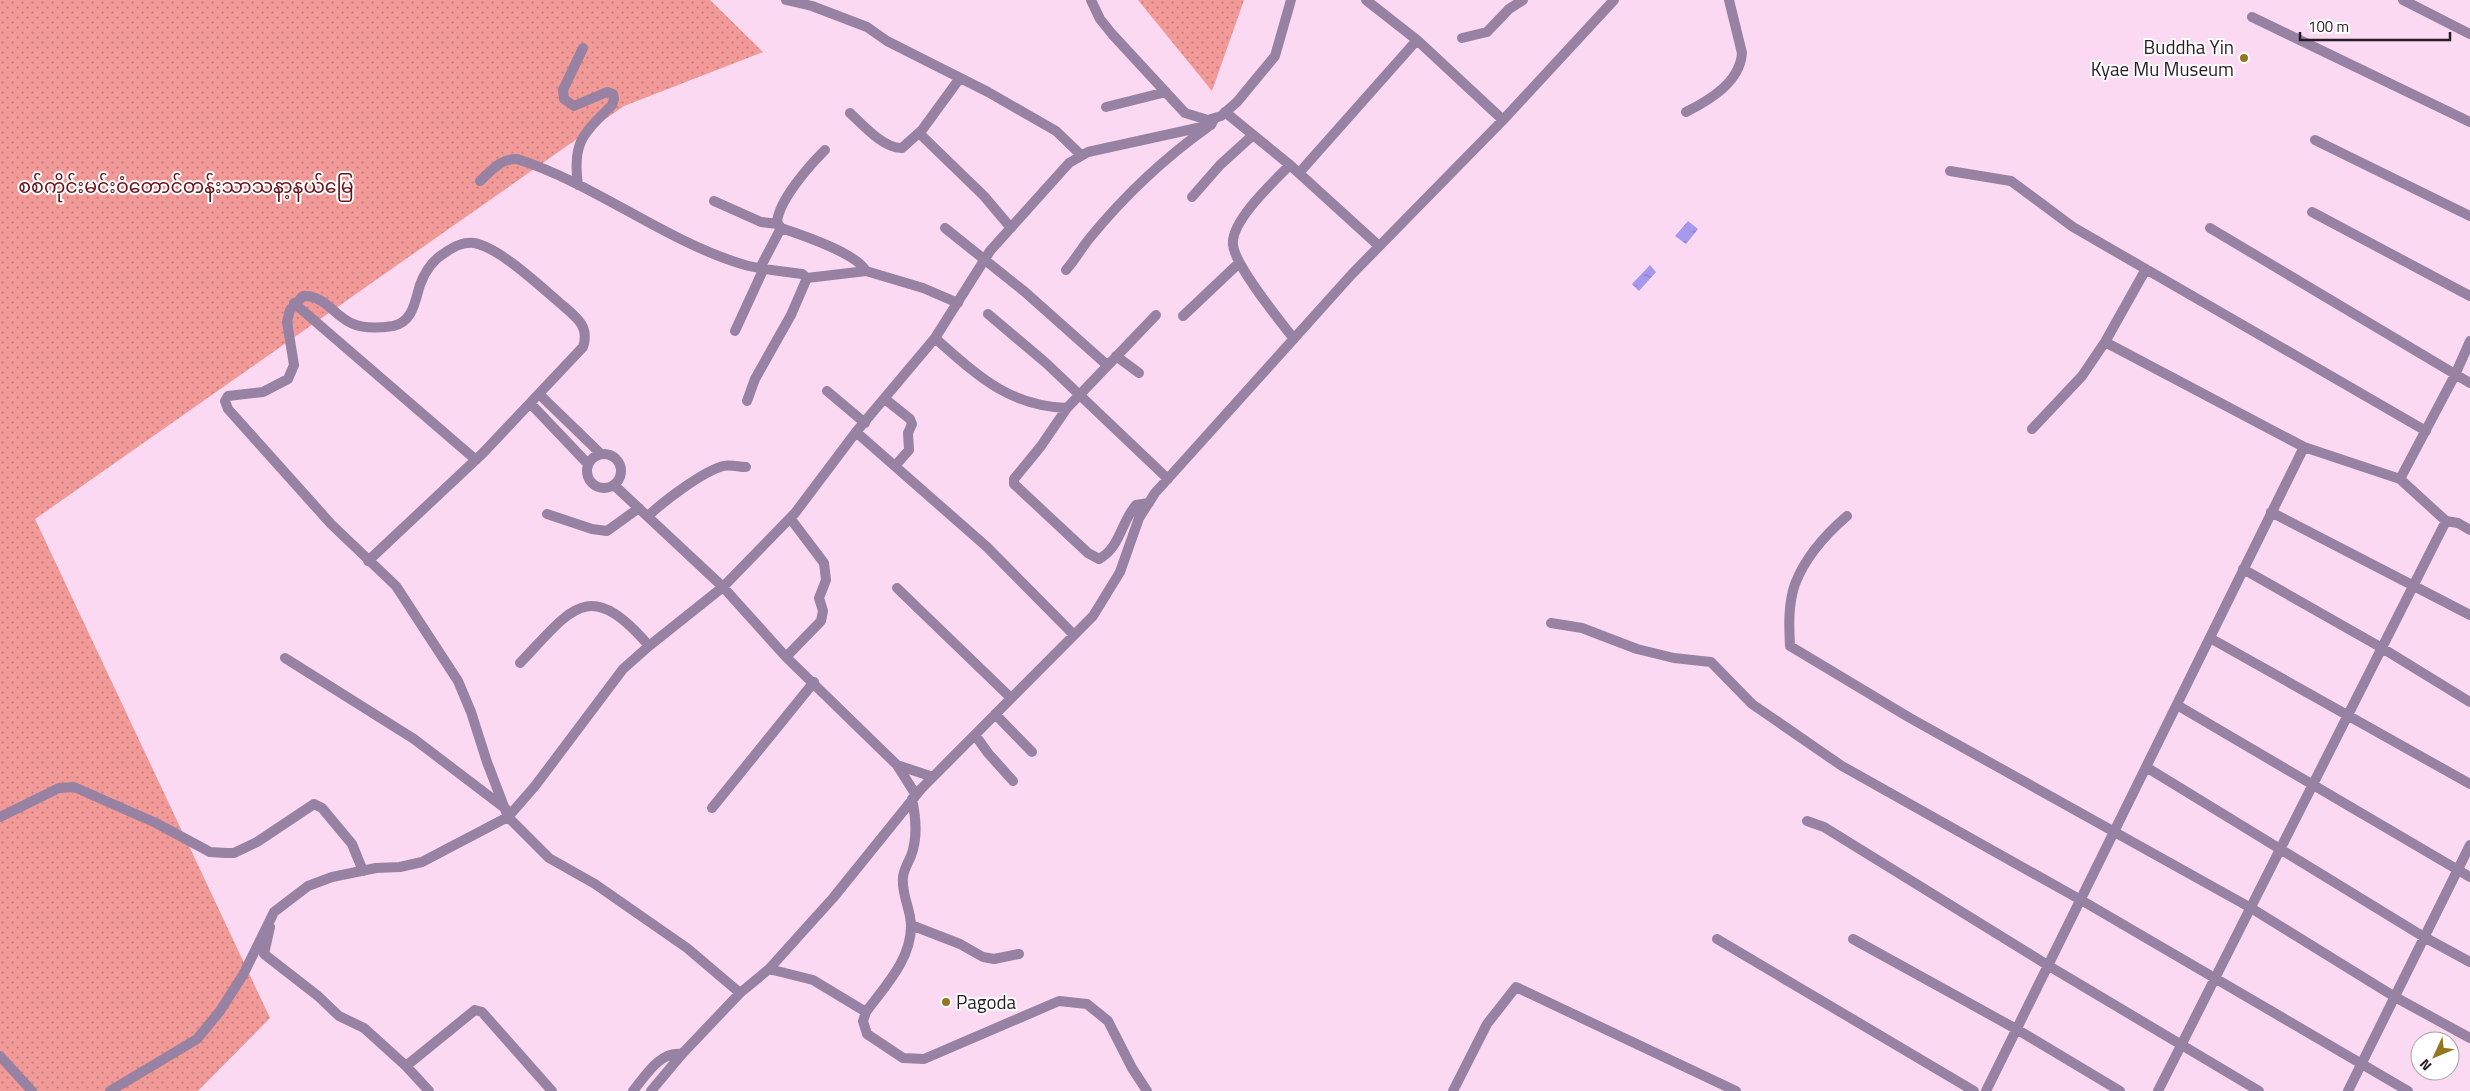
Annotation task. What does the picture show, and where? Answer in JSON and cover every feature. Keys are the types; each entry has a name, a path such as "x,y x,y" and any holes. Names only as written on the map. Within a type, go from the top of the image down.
{"street":[{"path":"786,0 812,6 867,27 887,41 960,78 1056,131 1080,154"},
{"path":"1091,0 1100,20 1185,113 1212,122"},
{"path":"1066,270 1088,239 1140,183 1168,156 1225,112 1253,86 1275,56 1291,0"},
{"path":"1366,0 1417,40 1503,120"},
{"path":"1462,38 1487,32 1509,9 1522,0"},
{"path":"651,1091 682,1054 740,993 769,969 833,898 932,777 1093,616 1120,572 1139,518 1168,479 1379,246 1503,120 1614,0"},
{"path":"1686,112 1705,102 1722,89 1737,73 1742,62 1740,44 1729,0"},
{"path":"2403,0 2470,34"},
{"path":"2252,17 2470,122"},
{"path":"1299,173 1417,40"},
{"path":"578,185 576,160 580,140 612,105 614,99 613,94 607,92 574,106 564,99 563,90 583,48"},
{"path":"850,113 896,148 902,148 919,133 960,78"},
{"path":"1106,106 1166,92"},
{"path":"1225,112 1290,165 1379,246"},
{"path":"110,1091 196,1039 220,1011 243,975 274,912 308,886 332,877 422,862 507,813 535,786 614,680 649,646 724,588 790,518 856,432 935,338 986,259 1010,228 1069,163 1080,154 1212,122"},
{"path":"919,133 984,196 1010,228"},
{"path":"1192,197 1220,165 1254,135"},
{"path":"2315,140 2470,216"},
{"path":"735,331 780,226 777,217 787,198 824,150"},
{"path":"480,181 499,163 506,159 517,159 578,185 714,254 746,265 802,274 807,278 866,271 923,288 958,303"},
{"path":"1290,165 1248,211 1236,231 1233,245 1240,262 1294,339"},
{"path":"1950,171 2011,181 2073,227 2426,431"},
{"path":"714,201 761,222 780,226 850,256 862,263 866,271"},
{"path":"2312,212 2470,296"},
{"path":"945,228 986,259 1107,365"},
{"path":"2210,228 2470,383"},
{"path":"368,561 476,460 582,347 585,331 580,320 524,272 494,252 475,243 460,244 443,254 432,264 420,285 411,314 405,321 394,326 362,327 350,323 314,295 303,296 294,303 287,322 294,365 288,379 263,392 228,396 225,401 228,409 368,561 396,586 458,681 507,813"},
{"path":"1183,316 1240,262"},
{"path":"2032,429 2082,376 2105,342 2146,269"},
{"path":"747,401 754,379 791,315 807,278"},
{"path":"294,303 476,460"},
{"path":"988,314 1080,394 1168,479"},
{"path":"1149,503 1136,505 1130,511 1113,548 1099,559 1088,553 1014,484 1014,479 1041,446 1067,408 1156,315"},
{"path":"935,338 999,391 1027,402 1067,408"},
{"path":"2400,479 2455,375 2470,341"},
{"path":"2105,342 2304,446 2400,479 2446,521 2458,523 2470,530"},
{"path":"1116,356 1139,373"},
{"path":"827,390 865,422"},
{"path":"539,394 601,454"},
{"path":"885,399 910,419 912,424 908,433 909,450 895,466"},
{"path":"530,403 588,464 589,479 594,485 600,488 615,486"},
{"path":"856,432 987,547 1074,635"},
{"path":"1986,1091 2018,1030 2304,446"},
{"path":"588,464 601,454 609,454 620,464 622,472 615,486"},
{"path":"648,516 662,503 708,473 724,466 746,467"},
{"path":"615,486 724,588 786,657 898,765 914,797 916,816 914,844 904,870 903,882 904,899 911,925 908,944 899,968 866,1012 863,1021 867,1034 903,1058 924,1059 1059,1001 1087,1004 1108,1021 1146,1091"},
{"path":"548,514 592,529 608,531 639,508"},
{"path":"2271,512 2414,584 2470,615"},
{"path":"1847,516 1822,538 1795,584 1789,613 1790,646 1918,723 2251,908 2395,997 2470,1038"},
{"path":"786,657 814,629 823,617 819,598 826,580 824,563 790,518"},
{"path":"2158,1091 2446,521"},
{"path":"2243,569 2382,648 2470,702"},
{"path":"897,588 1011,698"},
{"path":"520,663 565,616 586,605 602,607 618,614 631,625 649,646"},
{"path":"1551,622 1582,628 1637,649 1674,658 1711,662 1752,704 1842,766 2081,900 2408,1091"},
{"path":"2210,638 2470,784"},
{"path":"284,658 414,739 507,813 549,858 595,884 687,948 740,993"},
{"path":"712,808 741,775 814,682"},
{"path":"2177,705 2470,877"},
{"path":"995,714 1032,752"},
{"path":"975,735 1013,781"},
{"path":"898,765 932,777"},
{"path":"2146,767 2424,937 2470,962"},
{"path":"0,817 59,788 74,787 156,823 210,852 234,853 257,842 314,804 322,808 352,844 364,871"},
{"path":"1807,821 1824,827 2049,966 2259,1091"},
{"path":"2348,1091 2470,846"},
{"path":"274,912 264,954 318,996 339,1016 364,1028 406,1066 429,1091"},
{"path":"911,925 960,944 983,957 994,959 1019,954"},
{"path":"1717,939 1974,1091"},
{"path":"1853,939 2018,1030 2120,1091"},
{"path":"769,969 813,980 866,1012"},
{"path":"1453,1091 1487,1024 1516,987 1736,1091"},
{"path":"406,1066 475,1010 482,1012 552,1091"},
{"path":"633,1091 664,1057 671,1053 682,1054"},
{"path":"0,1056 32,1091"}],"green space":[{"name":"စစ်ကိုင်းမင်းဝံတောင်တန်းသာသနာ့နယ်မြေ","path":"0,0 710,0 763,52 624,106 35,519 270,1018 198,1091 0,1091"},
{"path":"1138,0 1244,0 1212,91"}],"water":[{"path":"1688,221 1698,229 1686,244 1675,236"},
{"path":"1650,265 1656,272 1639,291 1632,284"}],"place":[{"name":"Buddha Yin Kyae Mu Museum","path":"2244,58"},
{"name":"Pagoda","path":"946,1002"}]}
